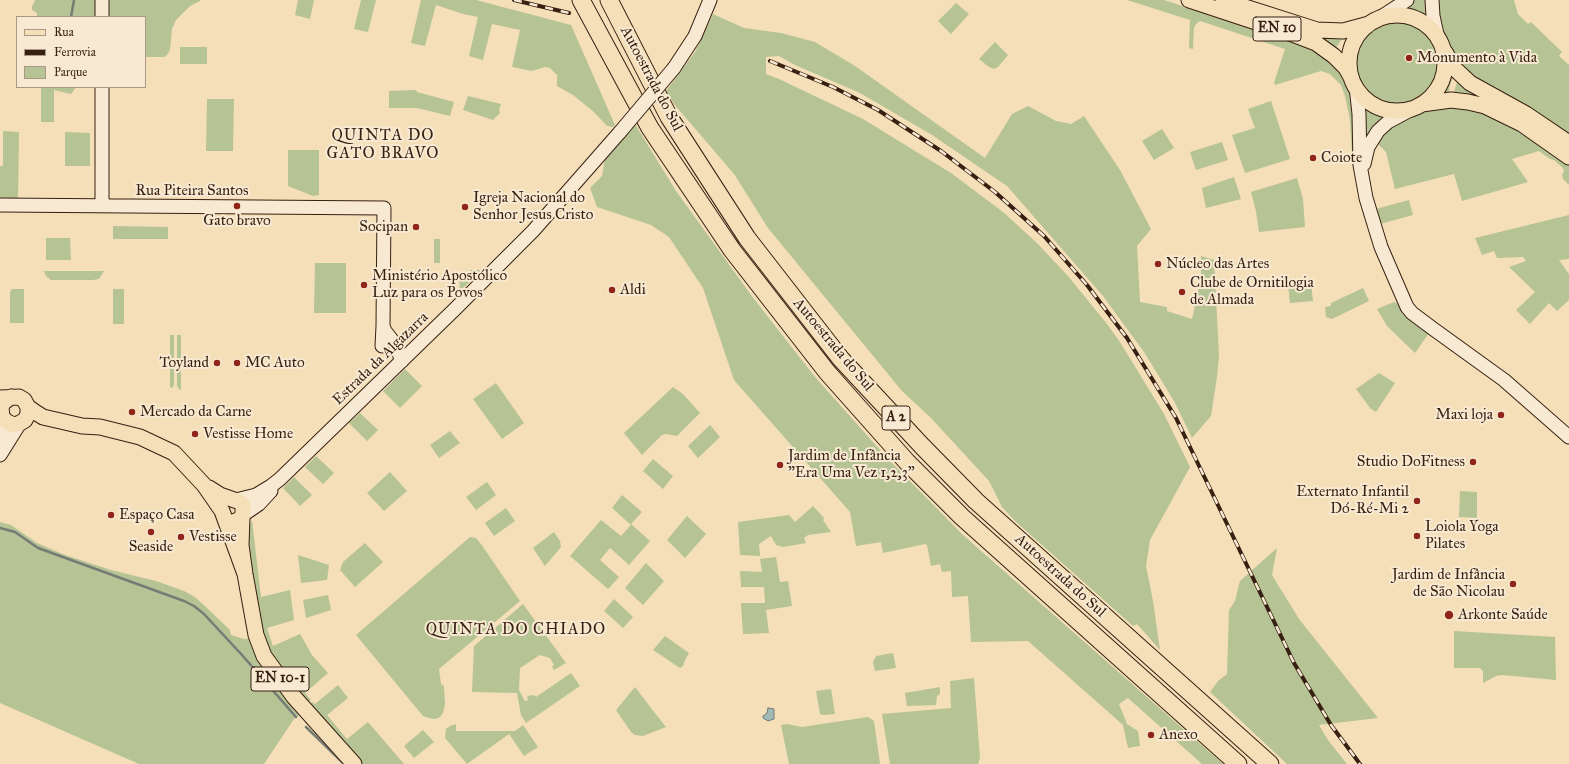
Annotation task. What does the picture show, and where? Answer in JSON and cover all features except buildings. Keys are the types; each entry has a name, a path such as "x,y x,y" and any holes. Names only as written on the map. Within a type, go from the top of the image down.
{"highway":[{"name":"Autoestrada do Sul","path":"581,0 650,128 732,250 827,372 907,462 962,516 1238,764"},
{"name":"Autoestrada do Sul","path":"609,0 669,117 747,238 841,359 922,446 976,501 1270,764"}],"main road":[{"path":"102,0 102,16"},
{"name":"Estrada da Algazarra","path":"229,507 256,495 280,479 533,231 674,68 695,36 710,0"},
{"name":"EN 10","path":"1190,0 1316,43 1330,52 1340,62 1354,83"},
{"name":"EN 10","path":"1223,0 1299,25 1325,31 1343,31 1375,21"},
{"path":"1408,0 1375,21 1361,32 1351,50 1349,65 1354,83 1359,114 1360,165 1374,230 1400,292 1411,312 1504,380 1569,437"},
{"path":"1363,184 1363,169 1366,154 1374,136 1388,122 1417,106 1431,96 1442,79 1445,59 1433,16 1432,0"},
{"path":"1375,21 1393,15 1416,19 1429,27 1440,43 1449,61 1464,78 1477,87 1526,114 1569,143"},
{"path":"1354,83 1366,99 1381,108 1398,110 1451,100 1485,106 1522,124 1569,157"},
{"path":"102,88 102,200 105,206"},
{"name":"Rua Piteira Santos","path":"0,205 384,208 383,326"},
{"path":"383,326 395,344 402,361"},
{"path":"382,346 383,326"},
{"path":"0,455 24,416 24,400 18,398 3,407"},
{"path":"3,407 7,422 11,424 24,416 43,417 82,426 92,432 138,445 167,448 181,459 204,485 220,495 229,507 228,520 235,521 243,516"},
{"path":"0,441 2,432 3,407"},
{"name":"Estrada da Algazarra","path":"243,516 266,498 280,479"},
{"name":"EN 10-1","path":"229,507 246,574"},
{"name":"EN 10-1","path":"243,516 241,545 256,635 264,656 294,697 354,764"}],"green space":[{"path":"34,0 96,0 96,16 37,16 37,13 32,10 32,6 35,1"},
{"path":"109,0 200,0 190,6 176,20 172,29 170,50 164,57 146,57 146,16 109,16"},
{"path":"298,0 314,0 310,19 295,15"},
{"path":"361,0 376,0 368,32 354,29"},
{"path":"421,0 476,0 571,25 615,125 613,127 607,126 594,112 573,95 557,86 557,75 550,68 545,67 532,71 512,67 520,30 492,24 483,60 469,56 478,17 463,14 436,5 425,46 411,43"},
{"path":"1127,0 1164,0 1294,42 1324,56 1335,66 1343,77 1350,94 1354,112 1354,155 1352,155 1350,120 1345,96 1341,85 1330,74 1321,71 1275,85 1274,83 1285,49 1200,21 1194,28 1193,49 1189,48 1190,20"},
{"path":"1209,0 1342,36 1341,40 1335,50"},
{"path":"1413,0 1429,0 1429,21 1416,14 1403,11"},
{"path":"1438,0 1514,0 1518,14 1528,24 1531,22 1562,52 1559,56 1569,65 1569,134 1518,101 1476,78 1460,64 1450,48 1442,28 1439,18"},
{"path":"956,3 969,14 951,34 938,21"},
{"path":"713,14 744,28 781,33 815,42 855,66 985,158 1012,114 1028,106 1056,121 1071,124 1084,116 1120,170 1151,229 1137,246 1140,302 1167,307 1167,311 1192,319 1201,278 1201,256 1214,260 1219,355 1217,377 1211,416 1192,438 1174,401 1144,352 1103,296 1007,186 932,135 860,93 795,65 779,56 766,57 766,74 863,119 951,173 1003,212 1037,243 1068,276 1120,342 1164,414 1190,467 1150,540 1146,566 1160,650 1137,624 1133,626 1015,521 1002,507 989,481 931,418 902,391 768,228 734,174 674,104 666,91 695,52"},
{"path":"1397,20 1413,23 1421,27 1433,39 1437,47 1440,63 1437,79 1433,87 1421,99 1413,103 1397,106 1381,103 1373,99 1361,87 1357,79 1354,63 1357,47 1361,39 1373,27 1381,23"},
{"path":"995,42 1008,55 998,67 994,69 979,59"},
{"path":"180,47 207,47 207,64 180,64"},
{"path":"1449,71 1454,75 1448,95 1439,94 1445,85"},
{"path":"1458,79 1506,108 1453,95"},
{"path":"41,88 75,88 71,94 54,90 54,122 41,122"},
{"path":"416,90 417,92 454,102 450,116 417,108 389,108 389,91"},
{"path":"468,96 501,104 499,110 500,113 493,120 463,110"},
{"path":"207,99 234,99 233,151 206,151"},
{"path":"1271,101 1290,159 1245,173 1232,135 1255,128 1248,109"},
{"path":"1361,101 1374,110 1391,115 1366,143"},
{"path":"1449,107 1477,111 1511,126 1569,165 1569,185 1563,179 1563,168 1554,160 1550,159 1539,151 1512,159 1528,182 1462,201 1454,174 1395,189 1386,152 1376,142 1385,130 1415,114 1432,109"},
{"path":"635,124 676,191 751,295 815,377 889,460 963,535 1223,764 1202,764 1128,698 1119,704 1127,724 1138,731 1140,746 1128,748 1123,725 1028,641 971,642 968,596 952,597 951,571 942,572 940,564 931,566 927,545 925,544 883,553 881,542 856,546 850,512 734,380 703,288 669,237 651,225 597,207 590,188 602,176 605,159"},
{"path":"1162,129 1174,148 1154,160 1142,141"},
{"path":"3,131 19,132 18,200 0,199 0,166 3,166"},
{"path":"65,132 90,133 90,166 65,166"},
{"path":"1222,142 1228,160 1196,170 1190,152"},
{"path":"288,150 319,150 319,195 313,196 288,186"},
{"path":"1234,177 1241,199 1206,208 1202,188"},
{"path":"1297,178 1303,199 1305,227 1259,232 1251,192"},
{"path":"1409,200 1413,215 1380,224 1376,209"},
{"path":"1569,215 1569,259 1559,260 1569,274 1569,300 1557,311 1549,303 1530,324 1516,310 1535,292 1509,267 1526,261 1523,257 1497,258 1494,251 1482,255 1475,238"},
{"path":"113,226 168,227 168,239 113,239"},
{"path":"46,238 70,238 71,260 46,260"},
{"path":"434,239 440,239 440,263 434,263"},
{"path":"315,263 346,263 346,313 314,313"},
{"path":"470,270 482,270 460,291 459,276 470,276"},
{"path":"44,271 104,271 99,279 51,280 46,276"},
{"path":"1311,282 1313,301 1290,303 1288,285"},
{"path":"1363,288 1369,301 1332,319 1326,317 1325,307 1331,306 1331,303"},
{"path":"12,289 24,289 24,323 10,323 10,292"},
{"path":"113,289 124,289 124,324 113,324"},
{"path":"1394,302 1400,305 1429,333 1415,353 1387,326 1377,309"},
{"path":"170,335 174,335 174,385 172,388 170,387"},
{"path":"177,335 181,335 181,390 177,386"},
{"path":"405,369 422,386 400,408 383,391"},
{"path":"1379,373 1395,383 1376,412 1370,408 1356,389"},
{"path":"496,383 524,423 502,439 473,399"},
{"path":"673,387 683,394 700,413 677,436 666,434 662,435 642,455 624,433"},
{"path":"360,413 378,430 367,441 349,423"},
{"path":"710,425 720,437 698,458 688,446"},
{"path":"450,431 460,443 439,458 430,445"},
{"path":"316,456 334,473 323,484 305,467"},
{"path":"653,459 673,476 663,489 643,471"},
{"path":"390,472 407,491 384,511 367,493"},
{"path":"294,477 312,495 300,506 283,488"},
{"path":"487,482 496,495 476,510 466,497"},
{"path":"1460,491 1477,492 1477,518 1459,517"},
{"path":"622,495 642,512 631,524 650,541 629,565 610,548 600,560 619,577 608,589 570,556 601,520 621,536 631,525 612,508"},
{"path":"813,506 824,518 823,520 831,532 808,535 804,538 806,543 783,547 776,545 771,536 759,544 760,556 740,555 738,522 789,515 795,522"},
{"path":"506,508 515,521 494,536 485,523"},
{"path":"687,516 706,534 685,558 667,540"},
{"path":"252,520 261,597 290,590 294,620 267,628 273,646 300,634 312,655 328,673 305,693 311,700 307,703 274,658 264,638 247,551 249,527"},
{"path":"0,522 11,525 37,543 65,555 111,570 156,581 184,591 195,597 207,608 230,630 231,635 244,639 252,638 299,715 294,719 264,764 139,764 0,703"},
{"path":"554,532 560,541 561,547 545,566 533,548"},
{"path":"470,537 476,538 481,544 520,601 439,669 441,684 444,686 445,704 443,713 440,717 435,719 429,718 423,716 356,635"},
{"path":"365,543 383,562 355,587 340,570 343,562"},
{"path":"1277,548 1272,575 1299,619 1378,718 1319,725 1328,740 1347,764 1287,764 1210,692 1218,681 1227,674 1229,610 1235,601 1240,581"},
{"path":"298,555 329,565 327,580 301,583"},
{"path":"776,557 780,582 788,581 792,606 766,610 769,633 743,634 741,603 765,603 764,587 741,587 740,571 762,572 760,559"},
{"path":"646,563 664,581 643,605 625,588"},
{"path":"328,595 331,610 306,618 303,600"},
{"path":"614,599 633,617 623,628 604,611"},
{"path":"523,604 566,663 554,670 552,666 554,665 550,658 540,655 520,668 519,690 525,701 528,700 528,696 534,695 536,697 571,673 580,686 526,723 521,715 517,693 472,692 474,646"},
{"path":"1454,631 1555,637 1556,680 1502,675 1496,676 1483,683 1483,671 1480,668 1454,668"},
{"path":"665,636 689,653 683,666 680,668 653,650"},
{"path":"893,653 896,668 875,671 873,662 876,656"},
{"path":"974,678 980,758 978,764 890,764 882,714 951,708 950,681"},
{"path":"338,685 348,698 327,715 347,739 368,722 404,764 362,764 309,705 312,702 315,704"},
{"path":"635,687 666,727 643,736 635,735 631,732 616,710"},
{"path":"940,687 940,694 937,696 936,705 907,706 905,693"},
{"path":"831,689 835,714 820,714 816,691"},
{"path":"868,717 874,721 880,764 789,764 781,725 787,724 802,727"},
{"path":"456,724 456,731 515,731 523,725 538,747 524,756 509,734 467,764 445,738 446,729"},
{"path":"423,730 434,742 414,758 404,746"}],"water":[{"path":"768,708 774,709 774,719 768,721 763,718 763,716 767,713"}],"waterway":[{"path":"71,16 74,0"},
{"path":"0,528 15,532 38,548 184,601 194,606 204,614 242,655 296,717"},
{"path":"306,727 344,764"}],"railway":[{"path":"514,0 569,13"},
{"path":"770,61 833,87 878,110 941,151 995,192 1044,236 1087,285 1127,338 1176,418 1294,663 1331,725 1360,764"}],"place":[{"name":"Monumento à Vida","path":"1409,58"},
{"name":"Coiote","path":"1313,158"},
{"name":"Gato bravo","path":"237,206"},
{"name":"Igreja Nacional do Senhor Jesus Cristo","path":"465,207"},
{"name":"Socipan","path":"416,227"},
{"name":"Núcleo das Artes","path":"1158,264"},
{"name":"Ministério Apostólico Luz para os Povos","path":"364,285"},
{"name":"Aldi","path":"612,290"},
{"name":"Clube de Ornitilogia de Almada","path":"1182,292"},
{"name":"Toyland","path":"217,363"},
{"name":"MC Auto","path":"237,363"},
{"name":"Mercado da Carne","path":"132,412"},
{"name":"Maxi loja","path":"1501,415"},
{"name":"Vestisse Home","path":"195,434"},
{"name":"Studio DoFitness","path":"1473,462"},
{"name":"Jardim de Infância \"Era Uma Vez 1,2,3\"","path":"780,465"},
{"name":"Externato Infantil Dó-Ré-Mi 2","path":"1417,501"},
{"name":"Espaço Casa","path":"111,515"},
{"name":"Seaside","path":"151,532"},
{"name":"Loiola Yoga Pilates","path":"1417,536"},
{"name":"Vestisse","path":"181,537"},
{"name":"Jardim de Infância de São Nicolau","path":"1513,584"},
{"name":"Arkonte Saúde","path":"1449,615"},
{"name":"Anexo","path":"1151,735"}],"district":[{"name":"QUINTA DO GATO BRAVO","path":"383,145"},
{"name":"QUINTA DO CHIADO","path":"516,630"}]}
